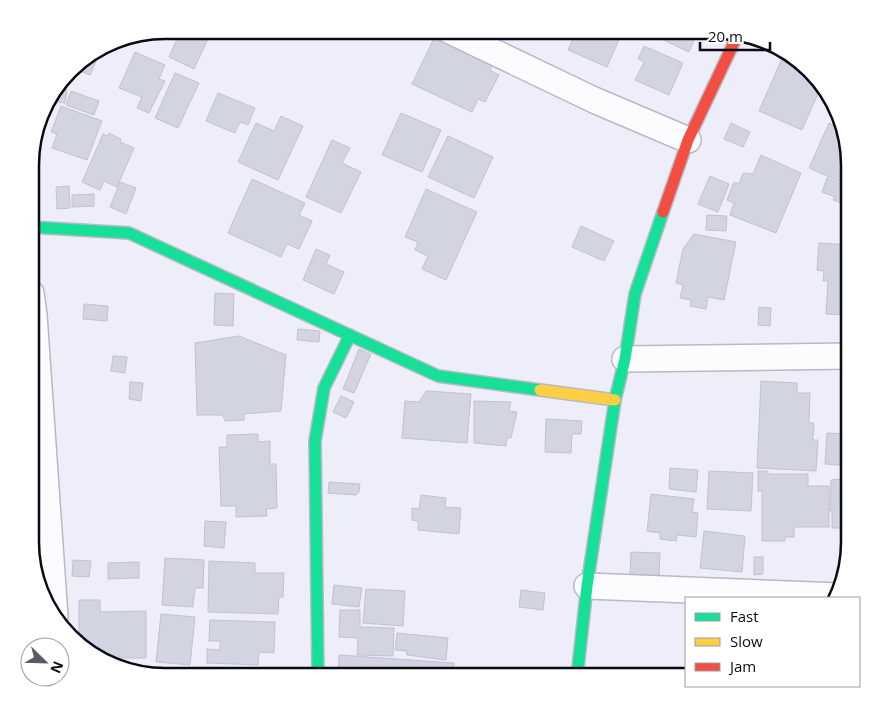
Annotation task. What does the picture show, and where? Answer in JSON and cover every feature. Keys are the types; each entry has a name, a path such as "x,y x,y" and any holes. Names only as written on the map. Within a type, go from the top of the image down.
{"street":[{"path":"467,39 594,100 688,140"},
{"path":"578,668 587,586 615,400 625,359 635,294 688,140 735,41"},
{"path":"39,227 129,233 438,376 615,400"},
{"path":"318,668 316,441 324,388 350,335"},
{"path":"625,359 841,356"},
{"path":"39,502 40,539 52,598"},
{"path":"587,586 829,596"}],"building":[{"path":"177,39 208,39 194,69 169,57"},
{"path":"434,39 446,39 494,62 490,70 499,75 485,102 478,99 472,112 412,84"},
{"path":"573,39 619,39 607,67 568,50"},
{"path":"661,39 694,39 689,52"},
{"path":"644,46 683,63 669,95 635,80 644,62 638,59"},
{"path":"135,52 165,65 159,79 165,81 149,113 137,108 142,97 119,88"},
{"path":"97,59 90,75 81,71"},
{"path":"782,59 798,70 818,93 802,130 759,111"},
{"path":"175,73 199,83 178,128 155,118"},
{"path":"64,89 67,90 65,103 56,102"},
{"path":"71,91 99,101 94,115 66,105"},
{"path":"218,93 255,108 248,125 240,122 235,133 206,121"},
{"path":"61,106 102,121 87,160 52,148 57,134 51,132"},
{"path":"401,113 441,130 422,172 382,155"},
{"path":"281,116 303,126 278,180 238,162 256,123 274,131"},
{"path":"731,123 750,132 743,147 724,139"},
{"path":"829,123 835,126 839,140 841,182 809,168"},
{"path":"109,133 121,139 120,142 134,148 117,187 104,181 100,190 82,182 103,134 108,136"},
{"path":"448,136 493,157 474,198 428,177"},
{"path":"332,140 350,148 342,163 361,172 341,213 306,197"},
{"path":"761,155 801,173 776,233 730,215 734,203 727,200 734,182 739,184 743,173 753,174"},
{"path":"710,176 729,184 718,212 698,204"},
{"path":"827,178 841,184 841,203 833,200 835,197 822,192"},
{"path":"252,179 305,203 299,215 312,221 299,249 287,244 281,257 228,233"},
{"path":"120,182 136,188 126,214 110,207"},
{"path":"69,186 70,208 57,209 56,187"},
{"path":"426,189 477,212 446,280 422,269 428,256 415,250 418,242 405,237"},
{"path":"94,194 94,206 72,207 72,195"},
{"path":"707,215 727,216 726,231 706,230"},
{"path":"581,226 614,241 604,261 572,247"},
{"path":"694,234 736,242 724,300 708,297 706,309 690,306 691,300 680,298 683,285 676,283 683,249"},
{"path":"819,243 841,244 841,315 826,314 828,281 823,281 824,271 817,270"},
{"path":"316,249 330,255 326,264 344,272 334,294 303,280"},
{"path":"215,293 234,294 233,326 214,325"},
{"path":"84,304 108,306 107,321 83,319"},
{"path":"759,307 771,308 770,326 758,325"},
{"path":"298,329 320,331 319,342 297,340"},
{"path":"239,336 286,355 281,411 244,414 244,420 225,421 223,415 197,415 195,343"},
{"path":"359,349 371,354 354,393 343,389"},
{"path":"113,356 127,357 125,373 111,371"},
{"path":"761,381 797,383 797,393 810,393 809,423 814,423 813,440 818,440 816,471 757,468"},
{"path":"130,382 143,383 141,401 129,399"},
{"path":"426,391 471,394 467,443 402,438 405,401 419,402"},
{"path":"341,396 354,402 346,418 333,412"},
{"path":"474,401 511,402 509,411 517,412 511,438 507,438 506,446 474,443"},
{"path":"546,419 582,421 581,434 572,434 571,453 545,452"},
{"path":"827,433 841,434 841,465 825,464"},
{"path":"258,434 258,442 270,441 270,464 276,464 277,508 266,509 267,516 236,517 236,506 221,506 219,447 227,447 227,435"},
{"path":"670,468 698,470 696,492 669,489"},
{"path":"709,471 753,473 751,511 707,509"},
{"path":"758,471 768,471 768,474 808,474 808,486 829,486 829,527 794,527 794,537 785,537 785,541 762,541 762,491 758,491"},
{"path":"841,479 841,532 840,528 832,528 832,510 830,511 831,480"},
{"path":"329,482 360,484 359,492 356,495 328,493"},
{"path":"651,494 694,499 692,512 698,513 696,537 677,535 676,541 660,539 660,533 647,531"},
{"path":"421,495 446,498 445,507 461,508 459,534 418,530 418,521 412,520 412,508 419,509"},
{"path":"205,521 226,522 224,548 204,546"},
{"path":"704,531 745,536 742,572 700,568"},
{"path":"631,552 660,553 659,578 630,574"},
{"path":"754,557 763,557 763,574 754,575"},
{"path":"165,558 204,560 203,588 195,588 193,607 162,605"},
{"path":"73,560 91,561 89,577 72,576"},
{"path":"209,561 255,563 255,573 284,573 283,597 279,597 278,614 208,612"},
{"path":"139,562 139,578 108,579 108,563"},
{"path":"334,585 362,588 359,607 332,604"},
{"path":"366,589 405,591 403,626 363,623"},
{"path":"521,590 545,593 543,610 519,607"},
{"path":"79,600 100,600 100,612 146,611 146,658 114,658 88,642 79,634"},
{"path":"340,610 360,610 360,627 394,628 393,656 357,655 358,638 339,637"},
{"path":"161,614 195,617 190,665 156,662"},
{"path":"210,620 275,622 274,653 259,652 258,665 207,663 207,649 220,650 220,641 209,641"},
{"path":"397,633 448,638 446,660 407,655 407,651 395,650"},
{"path":"339,655 454,663 454,668 338,668"}],"traffic: fast":[{"path":"578,668 587,586 615,400 625,359 635,294 663,212"},
{"path":"39,227 129,233 438,376 540,390"},
{"path":"318,668 315,441 324,388 350,335"}],"traffic: slow":[{"path":"540,390 615,400"}],"traffic: jam":[{"path":"663,212 688,140 735,41"}]}
